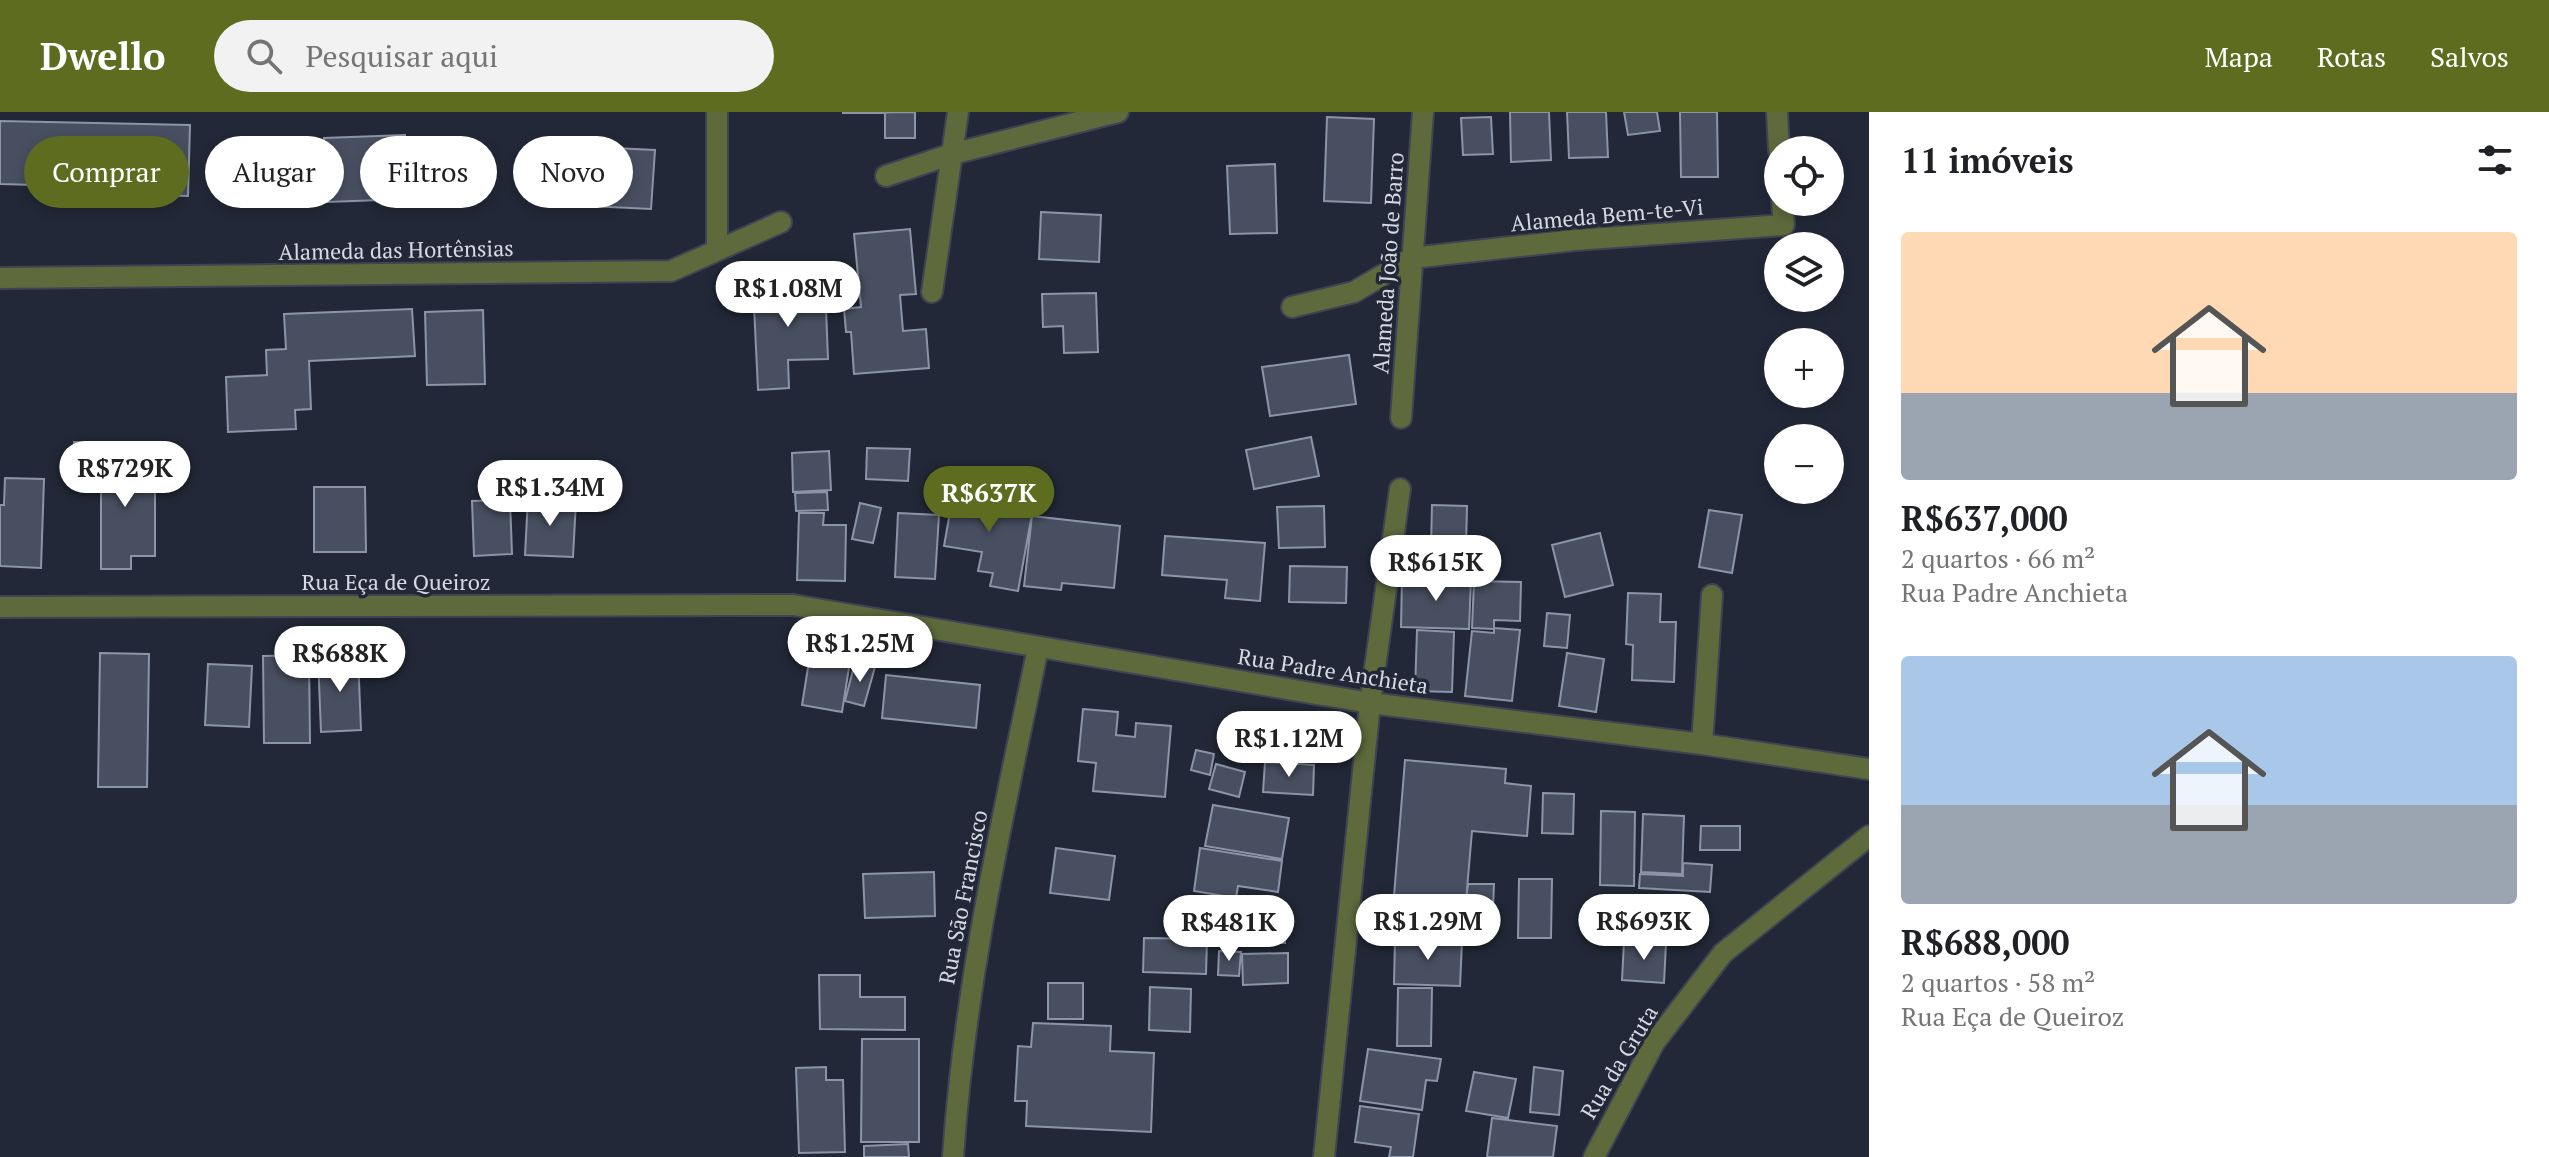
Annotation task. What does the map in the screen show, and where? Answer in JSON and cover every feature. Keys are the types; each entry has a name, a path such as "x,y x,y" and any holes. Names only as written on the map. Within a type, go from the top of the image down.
{"street":[{"path":"717,112 717,250"},
{"path":"932,292 958,112"},
{"path":"886,176 952,154 1118,112"},
{"name":"Alameda João de Barro","path":"1401,418 1423,112"},
{"path":"1777,112 1778,136"},
{"name":"Alameda Bem-te-Vi","path":"1412,258 1575,240 1784,225 1783,216"},
{"name":"Alameda das Hortênsias","path":"0,278 671,271 781,222"},
{"path":"1292,307 1354,292 1412,258"},
{"path":"1324,1157 1370,703 1400,489"},
{"path":"1702,744 1712,595"},
{"name":"Rua Padre Anchieta","path":"793,605 1370,703 1702,744 1869,769"},
{"name":"Rua Eça de Queiroz","path":"0,607 793,605"},
{"name":"Rua São Francisco","path":"953,1157 959,1063 979,927 1038,648"},
{"name":"Rua da Gruta","path":"1594,1157 1654,1043 1723,953 1869,836"}],"building":[{"path":"915,112 915,138 885,138 885,113 842,113"},
{"path":"1510,112 1549,112 1551,160 1511,162"},
{"path":"1567,112 1606,112 1608,157 1569,158"},
{"path":"1624,112 1657,112 1660,131 1628,135"},
{"path":"1680,112 1717,112 1718,177 1681,177"},
{"path":"1327,117 1374,119 1371,203 1324,201"},
{"path":"1491,117 1493,154 1463,155 1461,118"},
{"path":"0,121 190,125 189,160 189,136 24,136 24,185 0,184"},
{"path":"344,137 360,137 360,201 344,201"},
{"path":"633,149 655,150 651,209 630,208 633,208"},
{"path":"1275,164 1277,233 1230,234 1227,166"},
{"path":"1041,212 1101,215 1099,262 1039,259"},
{"path":"910,229 916,294 900,295 903,331 926,329 929,368 854,374 851,332 846,332 844,309 861,307 854,234"},
{"path":"825,282 828,359 788,360 789,388 758,390 753,285"},
{"path":"1096,293 1098,352 1064,353 1063,326 1043,327 1042,294"},
{"path":"412,309 415,356 309,361 311,409 295,410 296,429 228,432 226,377 267,375 266,350 286,349 284,314"},
{"path":"483,310 485,384 427,385 425,312"},
{"path":"1349,355 1356,404 1270,416 1262,367"},
{"path":"1311,437 1319,476 1254,489 1246,450"},
{"path":"74,442 101,443 99,473 73,472"},
{"path":"101,443 133,443 133,480 155,480 155,556 131,556 131,569 101,569"},
{"path":"867,448 910,449 908,481 866,479"},
{"path":"829,451 831,490 793,492 792,453"},
{"path":"5,478 44,479 41,568 0,566 0,505 4,505"},
{"path":"956,478 985,483 981,506 1032,514 1018,591 990,586 993,573 978,571 982,552 944,546"},
{"path":"314,487 365,487 366,552 314,552"},
{"path":"827,492 828,510 796,511 795,493"},
{"path":"528,498 576,501 573,557 525,555"},
{"path":"510,500 512,554 474,556 472,501"},
{"path":"860,503 881,508 873,543 852,539"},
{"path":"1432,505 1467,506 1466,547 1431,546"},
{"path":"1324,506 1325,547 1279,548 1277,507"},
{"path":"1709,510 1742,515 1732,573 1699,567"},
{"path":"799,513 824,513 823,525 846,525 845,581 797,580"},
{"path":"898,513 939,515 935,579 895,577"},
{"path":"1032,516 1120,526 1114,588 1062,583 1061,590 1024,586"},
{"path":"1600,533 1613,585 1565,597 1552,545"},
{"path":"1165,536 1265,543 1260,601 1225,598 1227,580 1162,575"},
{"path":"1290,566 1347,567 1346,603 1289,602"},
{"path":"1402,578 1471,580 1469,629 1401,627"},
{"path":"1474,581 1521,582 1520,621 1494,620 1494,629 1472,628"},
{"path":"1628,593 1661,594 1660,622 1676,622 1674,682 1632,680 1633,645 1626,644"},
{"path":"1547,613 1570,615 1567,648 1544,646"},
{"path":"1494,628 1520,630 1512,701 1465,696 1472,631 1494,633"},
{"path":"1417,630 1454,632 1452,692 1415,691"},
{"path":"100,653 149,654 147,787 98,787"},
{"path":"1567,653 1604,659 1596,712 1559,706"},
{"path":"309,655 310,743 264,743 263,656"},
{"path":"358,655 361,730 321,732 318,657"},
{"path":"810,655 850,661 842,712 802,705"},
{"path":"855,662 875,667 864,706 845,701"},
{"path":"208,664 252,666 249,727 205,725"},
{"path":"886,675 980,685 976,728 882,718"},
{"path":"1083,709 1118,712 1116,735 1135,737 1136,723 1171,726 1165,797 1093,791 1096,763 1078,761"},
{"path":"1196,750 1214,754 1210,775 1191,770"},
{"path":"1405,760 1506,769 1505,783 1531,786 1527,836 1472,831 1466,901 1452,900 1449,933 1400,929 1403,897 1394,896"},
{"path":"1265,762 1314,765 1313,795 1263,792"},
{"path":"1216,764 1245,772 1239,797 1209,789"},
{"path":"1543,793 1574,794 1573,834 1542,833"},
{"path":"1213,805 1289,818 1282,859 1205,846"},
{"path":"1601,811 1635,812 1634,886 1600,885"},
{"path":"1643,814 1684,816 1682,874 1641,872"},
{"path":"1701,826 1740,826 1740,850 1700,850"},
{"path":"1056,848 1115,856 1109,900 1050,893"},
{"path":"1200,848 1282,861 1278,892 1238,886 1236,898 1194,891"},
{"path":"1683,863 1712,865 1710,892 1639,888 1640,874 1683,876"},
{"path":"934,872 935,916 865,918 863,874"},
{"path":"1519,879 1552,879 1551,938 1518,938"},
{"path":"1468,884 1494,884 1492,933 1457,932 1457,901 1466,901"},
{"path":"1234,904 1286,905 1285,943 1233,942"},
{"path":"1144,938 1207,939 1206,974 1143,972"},
{"path":"1395,939 1462,941 1460,986 1394,984"},
{"path":"1624,941 1666,943 1664,983 1622,980"},
{"path":"1219,951 1241,952 1239,976 1218,975"},
{"path":"1288,953 1288,983 1243,985 1242,954"},
{"path":"819,975 860,975 860,997 905,997 905,1030 820,1029"},
{"path":"1048,983 1083,983 1083,1019 1048,1019"},
{"path":"1150,987 1191,989 1190,1032 1149,1030"},
{"path":"1398,988 1432,988 1431,1046 1397,1046"},
{"path":"1033,1023 1111,1026 1110,1051 1154,1053 1151,1132 1026,1126 1027,1101 1015,1101 1018,1046 1031,1047"},
{"path":"862,1039 919,1039 919,1142 861,1142"},
{"path":"1368,1049 1441,1059 1437,1081 1426,1080 1422,1110 1360,1101"},
{"path":"826,1067 826,1080 843,1080 845,1152 799,1153 796,1068"},
{"path":"1534,1067 1563,1071 1559,1115 1530,1112"},
{"path":"1474,1072 1516,1079 1508,1118 1466,1111"},
{"path":"1360,1106 1419,1114 1413,1157 1389,1157 1391,1147 1355,1142"},
{"path":"1492,1118 1557,1126 1553,1157 1487,1157"},
{"path":"908,1144 909,1157 864,1157 864,1146"}]}
